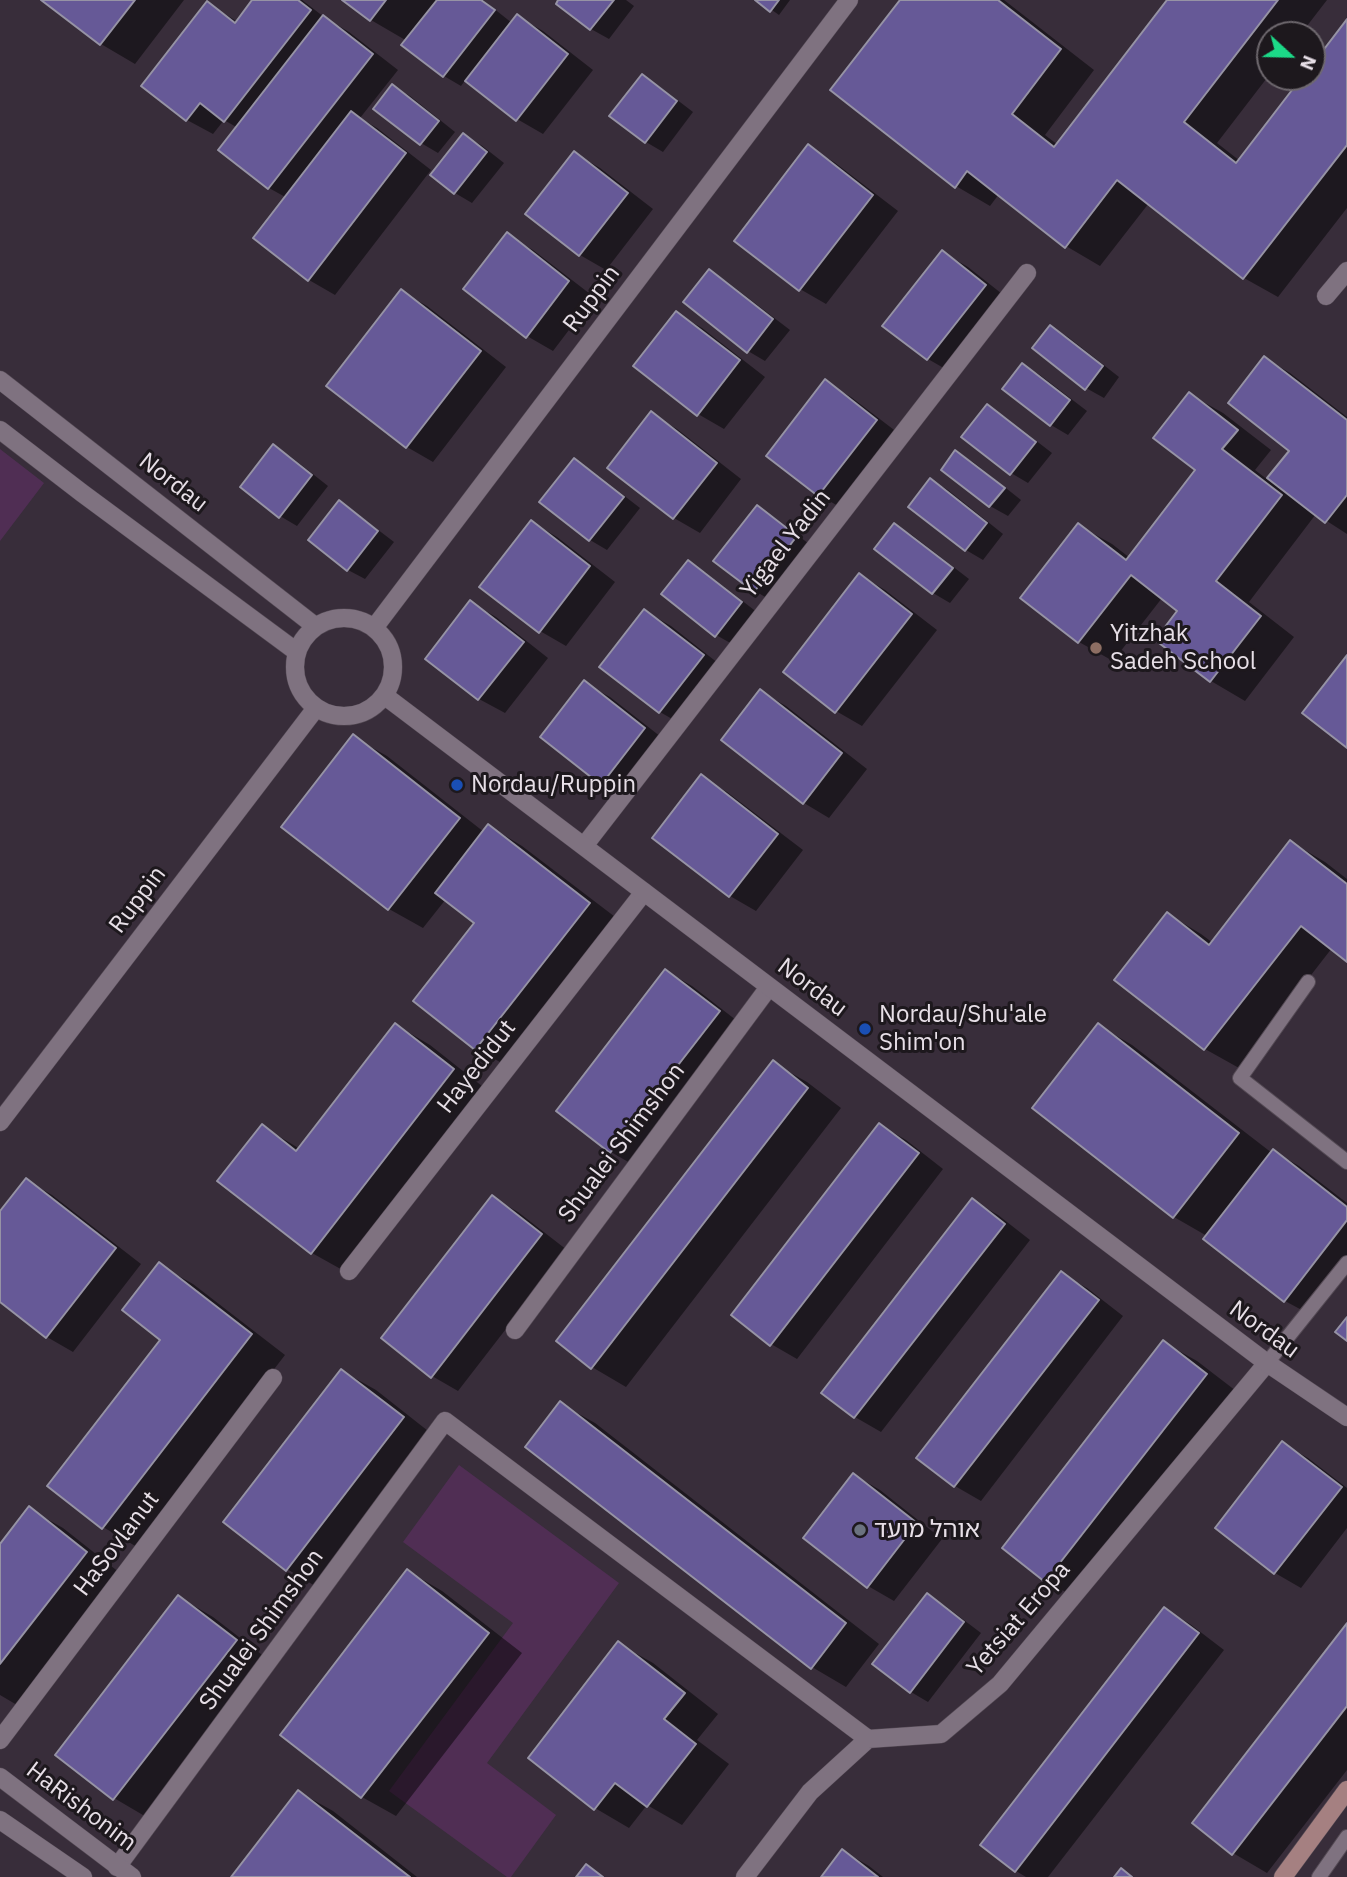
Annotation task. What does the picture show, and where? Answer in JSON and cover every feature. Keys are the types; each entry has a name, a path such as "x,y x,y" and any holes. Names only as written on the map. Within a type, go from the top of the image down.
{"main road":[{"path":"1283,1877 1347,1790"}],"street":[{"name":"Ruppin","path":"374,628 849,0"},
{"path":"1326,296 1347,271"},
{"name":"Yigael Yadin","path":"583,846 1027,273"},
{"name":"Nordau","path":"0,380 315,626"},
{"path":"0,430 297,652"},
{"path":"345,617 360,620 374,628 391,652 394,667 385,696 374,707 345,717 330,715 316,708 304,697 297,683 294,667 297,652 315,626 329,619 345,617"},
{"name":"Nordau","path":"385,696 1267,1363 1347,1417"},
{"name":"Ruppin","path":"0,1122 316,708"},
{"name":"Hayedidut","path":"349,1271 644,892"},
{"name":"Shualei Shimshon","path":"515,1329 769,987"},
{"name":"Yetsiat Eropa","path":"867,1739 941,1734 1000,1684 1267,1363"},
{"name":"HaSovlanut","path":"0,1740 273,1378"},
{"name":"Shualei Shimshon","path":"125,1872 445,1421 867,1739"},
{"path":"745,1877 810,1792 867,1739"},
{"name":"HaRishonim","path":"0,1777 125,1872"},
{"path":"0,1820 83,1877"}],"lane":[{"path":"1308,982 1240,1078 1347,1162"},
{"path":"1267,1363 1347,1263"},
{"path":"1319,1877 1343,1847 1347,1837"}],"shaded area":[{"path":"0,449 44,483 0,541"},
{"path":"459,1465 619,1583 487,1763 556,1815 511,1877 507,1877 389,1791 513,1623 403,1542"}],"building":[{"path":"41,0 135,0 100,45"},
{"path":"252,0 298,0 311,10 224,122 200,103 186,121 141,86 207,1 235,23"},
{"path":"342,0 386,0 370,21"},
{"path":"437,0 481,0 495,10 443,77 401,45"},
{"path":"558,0 614,0 590,30 556,4"},
{"path":"755,0 779,0 770,12"},
{"path":"900,0 998,0 1061,49 1012,114 1054,147 1167,0 1278,0 1262,21 1256,21 1256,29 1184,122 1236,163 1291,91 1326,91 1326,47 1347,19 1347,145 1243,279 1117,180 1065,248 967,171 955,188 830,90"},
{"path":"517,14 568,54 516,121 465,81"},
{"path":"323,15 373,54 268,189 218,150"},
{"path":"642,74 677,101 645,143 609,116"},
{"path":"392,84 439,121 420,145 373,109"},
{"path":"351,111 406,153 308,281 253,238"},
{"path":"463,133 487,152 454,194 430,175"},
{"path":"808,144 873,195 799,291 734,241"},
{"path":"574,151 628,193 579,256 525,214"},
{"path":"507,232 569,281 526,338 463,289"},
{"path":"942,250 986,285 927,360 882,326"},
{"path":"709,269 773,319 747,353 683,302"},
{"path":"401,289 481,351 406,448 326,386"},
{"path":"676,311 740,360 697,416 633,366"},
{"path":"1050,325 1103,366 1085,390 1032,348"},
{"path":"1264,356 1347,420 1347,495 1325,523 1267,478 1289,451 1228,403"},
{"path":"1022,363 1070,400 1050,426 1002,389"},
{"path":"825,379 877,420 818,496 766,456"},
{"path":"1189,392 1238,430 1222,449 1282,495 1216,581 1261,616 1210,682 1155,640 1177,611 1131,575 1078,643 1020,598 1078,523 1126,560 1195,470 1153,438"},
{"path":"987,404 1036,442 1010,475 961,437"},
{"path":"651,411 717,463 673,519 607,468"},
{"path":"273,444 312,475 279,518 240,487"},
{"path":"955,450 1005,488 989,507 941,470"},
{"path":"574,458 624,497 589,541 539,502"},
{"path":"930,478 987,523 965,551 908,507"},
{"path":"339,500 378,531 347,571 308,540"},
{"path":"757,505 797,536 754,592 713,561"},
{"path":"531,520 590,566 539,633 479,587"},
{"path":"894,523 953,568 932,594 874,549"},
{"path":"688,560 742,602 715,637 661,594"},
{"path":"859,573 912,614 835,713 783,672"},
{"path":"470,600 524,642 478,700 425,659"},
{"path":"644,609 704,655 659,713 599,667"},
{"path":"1347,655 1347,748 1302,713"},
{"path":"584,680 645,728 601,785 540,737"},
{"path":"760,689 842,753 803,804 721,740"},
{"path":"353,734 460,818 388,910 281,827"},
{"path":"701,774 778,834 729,897 652,838"},
{"path":"488,824 590,903 475,1050 413,1001 474,923 435,893"},
{"path":"1290,840 1347,884 1347,962 1301,926 1204,1050 1114,980 1167,912 1209,945"},
{"path":"665,969 720,1011 610,1153 556,1111"},
{"path":"395,1023 454,1069 311,1254 217,1181 262,1124 296,1151"},
{"path":"1098,1023 1239,1133 1173,1218 1032,1108"},
{"path":"773,1060 808,1088 591,1369 556,1341"},
{"path":"879,1123 919,1153 770,1346 731,1315"},
{"path":"1273,1149 1347,1207 1347,1220 1284,1302 1203,1239"},
{"path":"26,1178 116,1248 46,1338 0,1302 0,1211"},
{"path":"492,1195 542,1234 431,1378 381,1338"},
{"path":"972,1198 1005,1224 854,1418 821,1393"},
{"path":"159,1262 252,1334 102,1529 47,1486 160,1340 122,1310"},
{"path":"1061,1271 1099,1300 954,1487 916,1458"},
{"path":"1347,1317 1347,1341 1335,1332"},
{"path":"1163,1340 1207,1374 1045,1582 1002,1548"},
{"path":"341,1369 404,1417 286,1571 223,1522"},
{"path":"560,1401 846,1623 811,1669 525,1447"},
{"path":"1282,1441 1342,1487 1274,1574 1215,1528"},
{"name":"אוהל מועד","path":"853,1473 917,1523 867,1588 803,1538"},
{"path":"29,1506 87,1552 0,1664 0,1544"},
{"path":"407,1569 489,1633 361,1798 280,1735"},
{"path":"927,1593 964,1622 910,1693 872,1664"},
{"path":"178,1595 237,1640 113,1800 55,1755"},
{"path":"1164,1607 1199,1633 1015,1872 980,1845"},
{"path":"1347,1623 1347,1706 1232,1855 1192,1823"},
{"path":"618,1641 685,1693 664,1719 696,1744 647,1807 615,1783 594,1810 528,1758"},
{"path":"298,1790 410,1877 231,1877"},
{"path":"842,1849 878,1877 821,1877"},
{"path":"586,1864 603,1877 576,1877"},
{"path":"1121,1868 1132,1877 1114,1877"}],"place":[{"name":"Yitzhak Sadeh School","path":"1096,648"},
{"name":"Nordau/Ruppin","path":"457,785"},
{"name":"Nordau/Shu'ale Shim'on","path":"865,1029"},
{"name":"אוהל מועד","path":"860,1530"}]}
